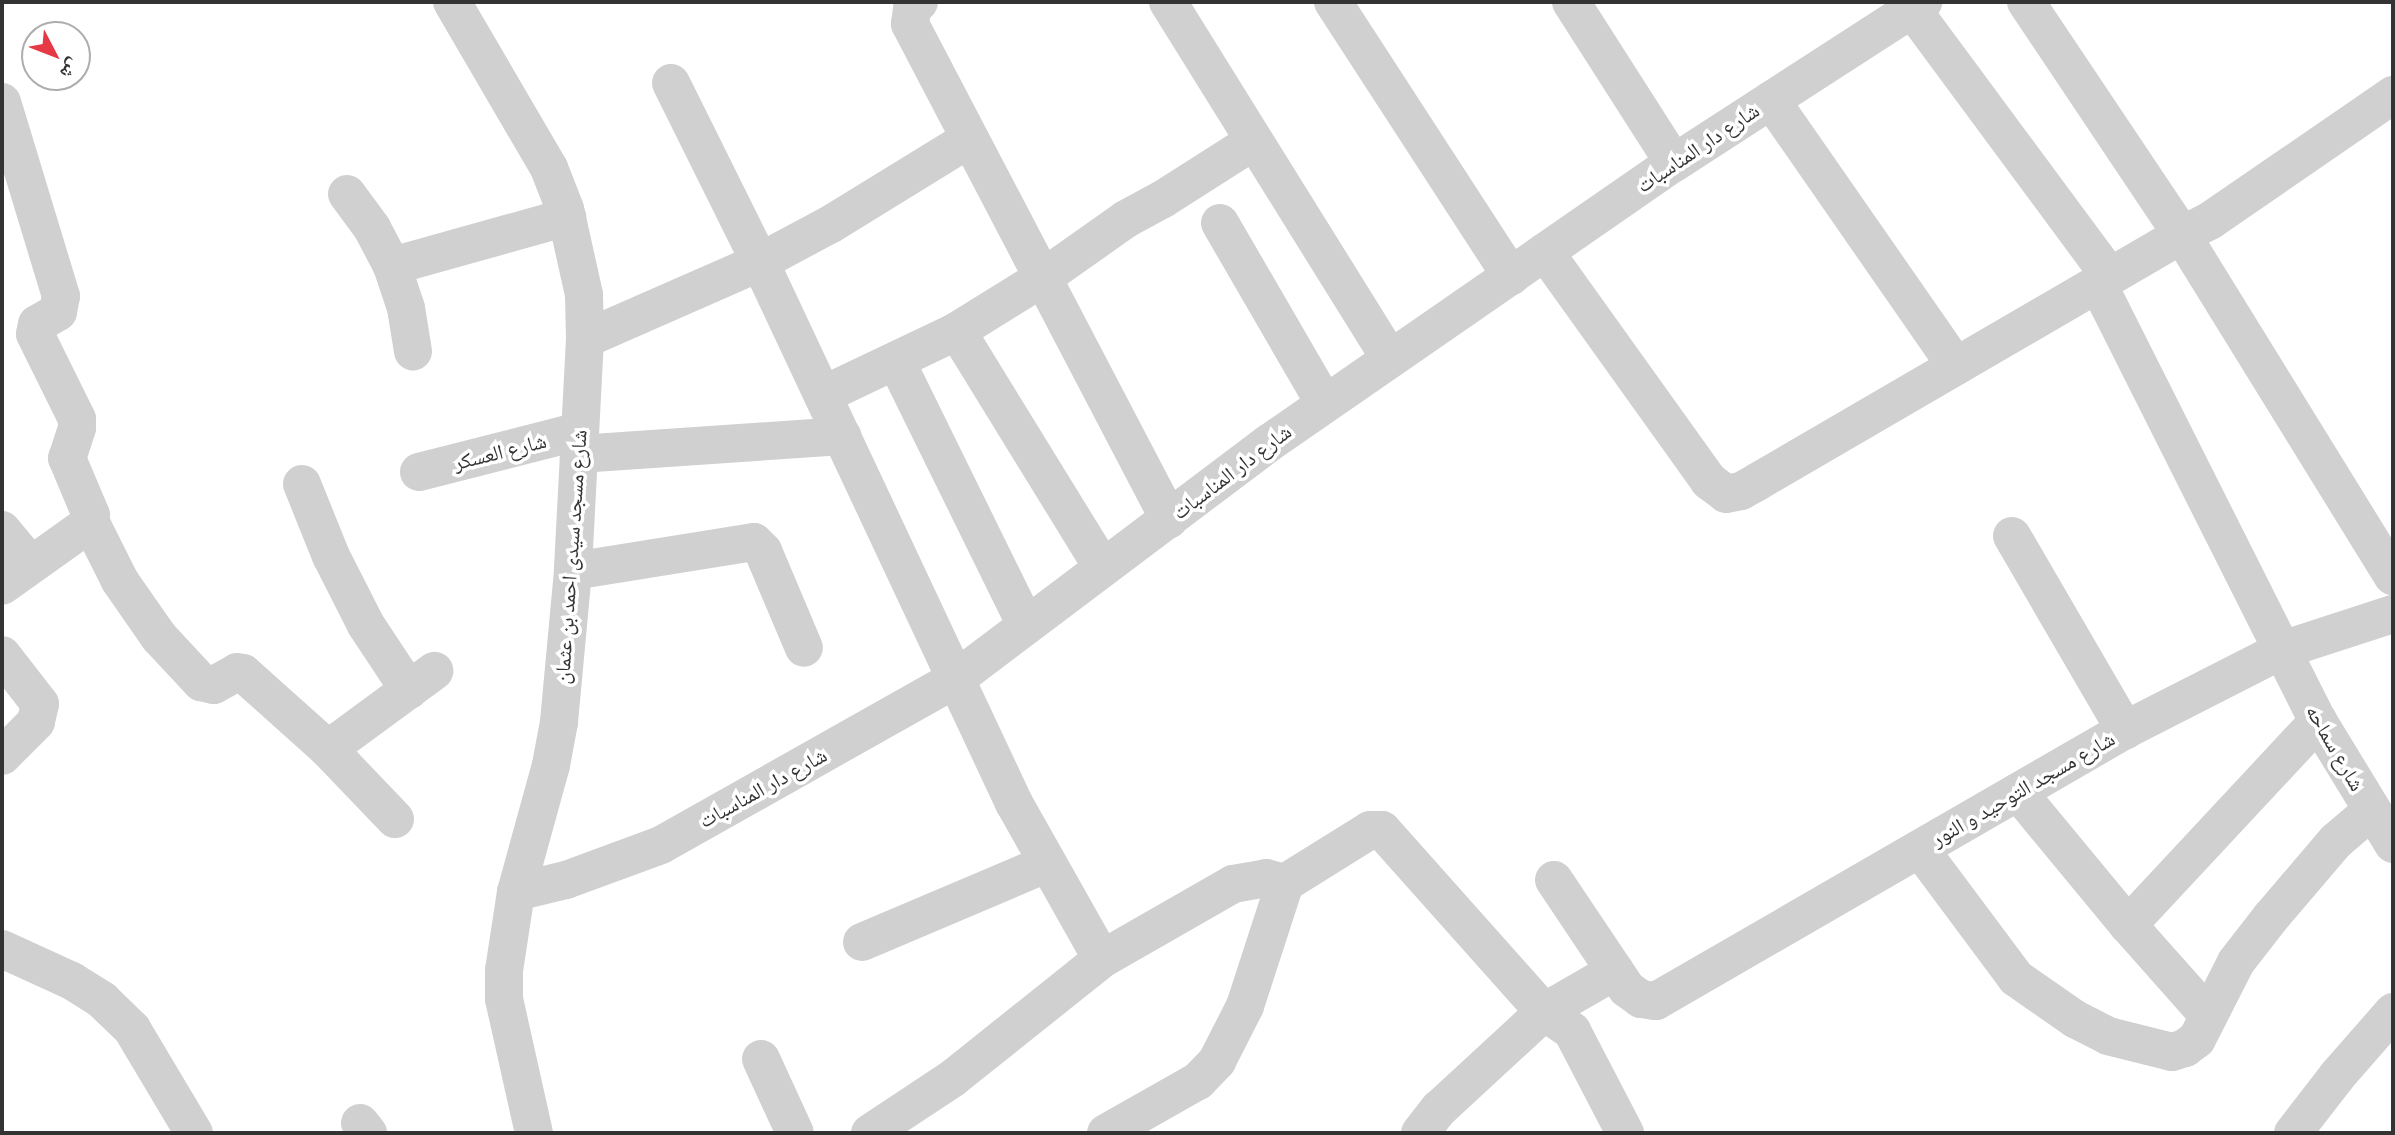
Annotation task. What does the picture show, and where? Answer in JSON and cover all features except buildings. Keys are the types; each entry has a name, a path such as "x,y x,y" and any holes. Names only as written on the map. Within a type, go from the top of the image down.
{"street":[{"name":"شارع مسجد سيدى احمد بن عثمان","path":"452,2 529,129 549,168 567,217 582,284 585,339 573,572 559,722 551,765 516,892 507,942 503,999 534,1133"},
{"path":"919,2 912,9 910,24 1041,279 1169,519"},
{"path":"1168,2 1390,359"},
{"path":"1332,2 1511,276"},
{"path":"1571,2 1674,163"},
{"path":"2026,2 2182,236 2393,576"},
{"name":"شارع دار المناسبات","path":"516,892 578,876 661,845 957,678 1325,404 1674,163 1917,5"},
{"name":"شارع سماحه","path":"1917,5 2104,280 2318,721 2393,844"},
{"path":"671,83 760,262 1008,791 1046,864 1102,959"},
{"path":"1545,252 1709,481 1726,494 1741,491 1758,482 2211,220 2393,95"},
{"path":"1771,100 1956,366"},
{"path":"2,102 61,296 58,312 37,324 35,334 76,419 77,428 67,458 90,509 90,521 120,581 159,637 201,682 214,685 237,671 243,673 328,749 395,819"},
{"path":"585,339 760,262 831,224 969,139"},
{"path":"823,396 957,331 1041,279 1126,219 1163,200 1254,141"},
{"path":"347,194 372,228 392,266 406,308 413,351"},
{"path":"392,266 567,217"},
{"path":"1220,223 1325,404"},
{"path":"957,331 1103,568"},
{"path":"896,361 1026,625"},
{"name":"شارع العسكر","path":"419,472 579,443 842,436"},
{"path":"302,484 331,556 366,625 421,680 328,749"},
{"path":"2,530 16,576 90,521"},
{"path":"2012,536 2125,730"},
{"path":"573,572 754,542 763,551 804,648"},
{"name":"شارع مسجد التوحيد و النور","path":"1615,971 1628,989 1641,999 1656,1001 2125,730 2282,650 2393,614"},
{"path":"2,655 40,704 36,722 2,756"},
{"path":"2128,925 2318,721"},
{"path":"2018,792 2128,925 2208,1014"},
{"path":"1920,849 2016,978 2075,1019 2108,1036 2172,1052 2185,1048 2197,1039 2236,962 2336,841 2371,811"},
{"path":"1106,1133 1198,1081 1217,1060 1245,1006 1286,883 1370,830 1382,830 1544,1012 1572,1031 1583,1047 1625,1133"},
{"path":"862,942 1046,864"},
{"path":"870,1133 953,1078 1102,959 1233,884 1266,878 1286,883"},
{"path":"1420,1133 1439,1109 1544,1012 1615,971 1553,880"},
{"path":"2,949 72,981 103,1000 132,1029 194,1133"},
{"path":"2293,1133 2337,1076 2393,1012"},
{"path":"761,1059 795,1133"}]}
